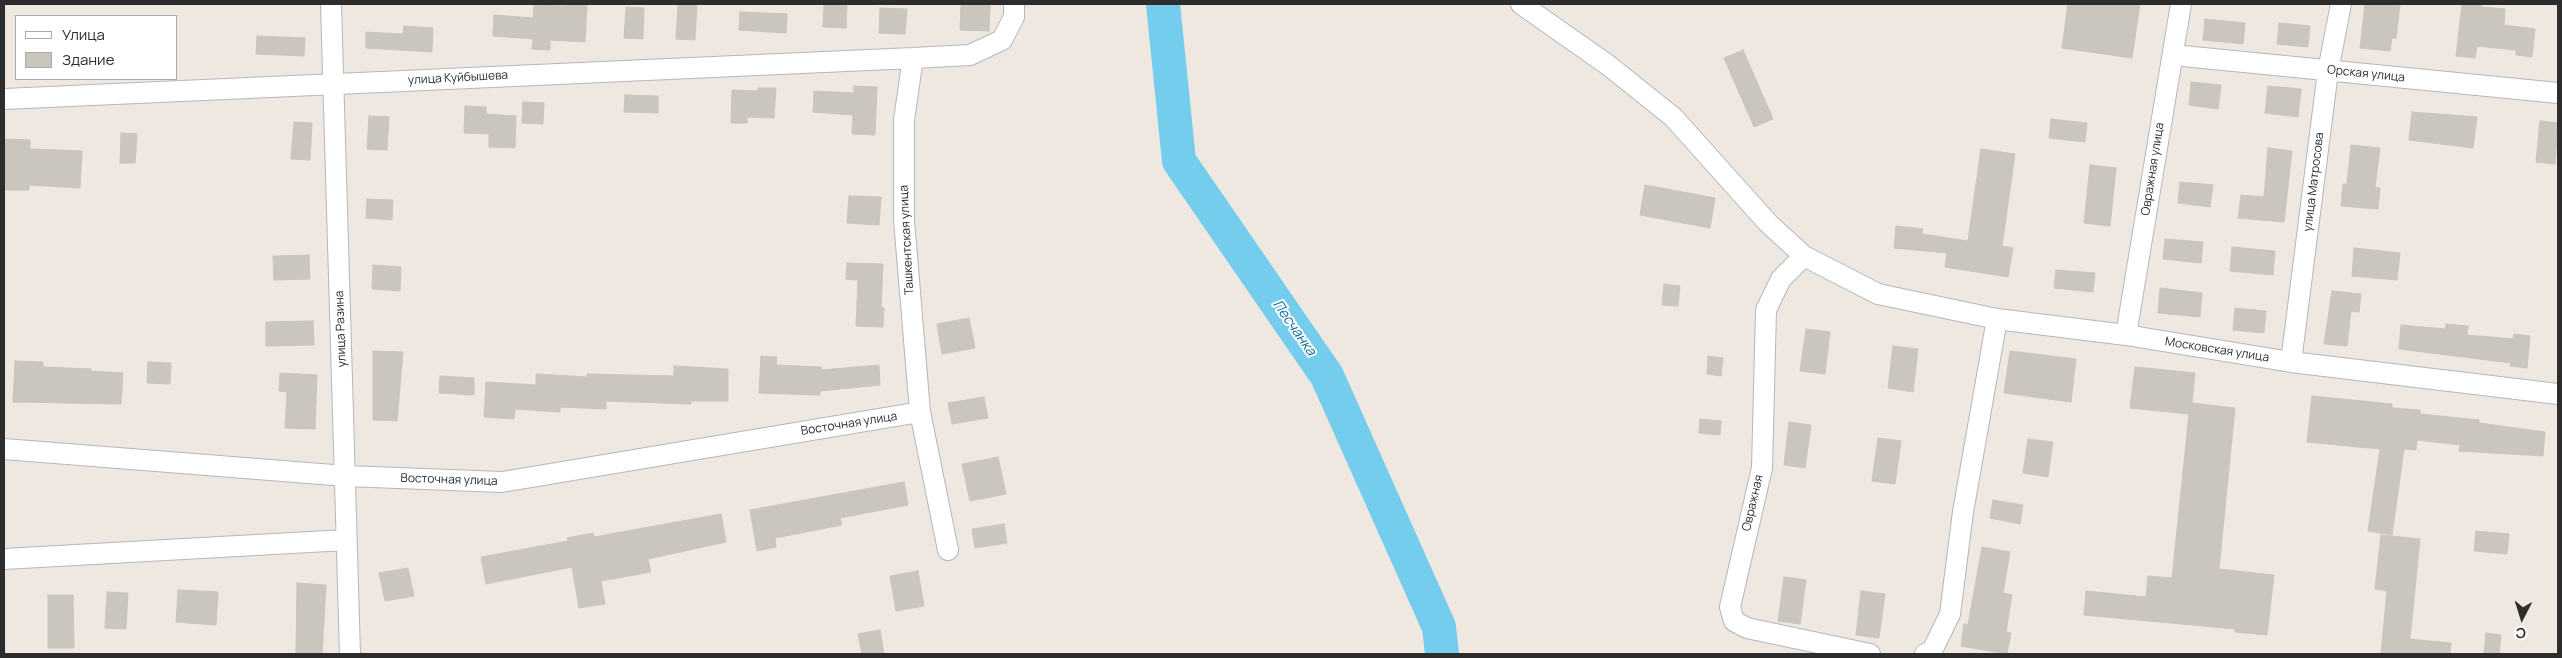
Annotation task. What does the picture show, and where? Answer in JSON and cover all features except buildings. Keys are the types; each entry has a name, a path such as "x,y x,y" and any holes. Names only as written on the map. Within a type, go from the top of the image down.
{"street":[{"name":"улица Разина","path":"331,4 350,654"},
{"path":"913,58 970,55 1002,40 1014,17 1014,4"},
{"name":"Московская улица","path":"1521,4 1608,65 1673,117 1768,223 1804,256 1878,294 1997,319 2126,335 2291,362 2558,394"},
{"name":"Овражная улица","path":"2126,335 2181,4"},
{"name":"улица Матросова","path":"2291,362 2328,71 2341,4"},
{"name":"Орская улица","path":"2173,55 2558,93"},
{"name":"улица Куйбышева","path":"4,99 913,58"},
{"name":"Ташкентская улица","path":"913,58 904,120 904,220 920,412 948,550"},
{"name":"Овражная","path":"1804,256 1781,279 1766,310 1762,468 1730,607 1734,620 1747,628 1870,654"},
{"path":"1925,654 1932,650 1950,614 1964,512 1997,319"},
{"name":"Восточная улица","path":"4,449 346,476 502,482 920,412"},
{"path":"4,559 346,540"}],"waterway":[{"name":"Песчанка","path":"1163,4 1179,161 1327,376 1439,627 1442,654"}]}
